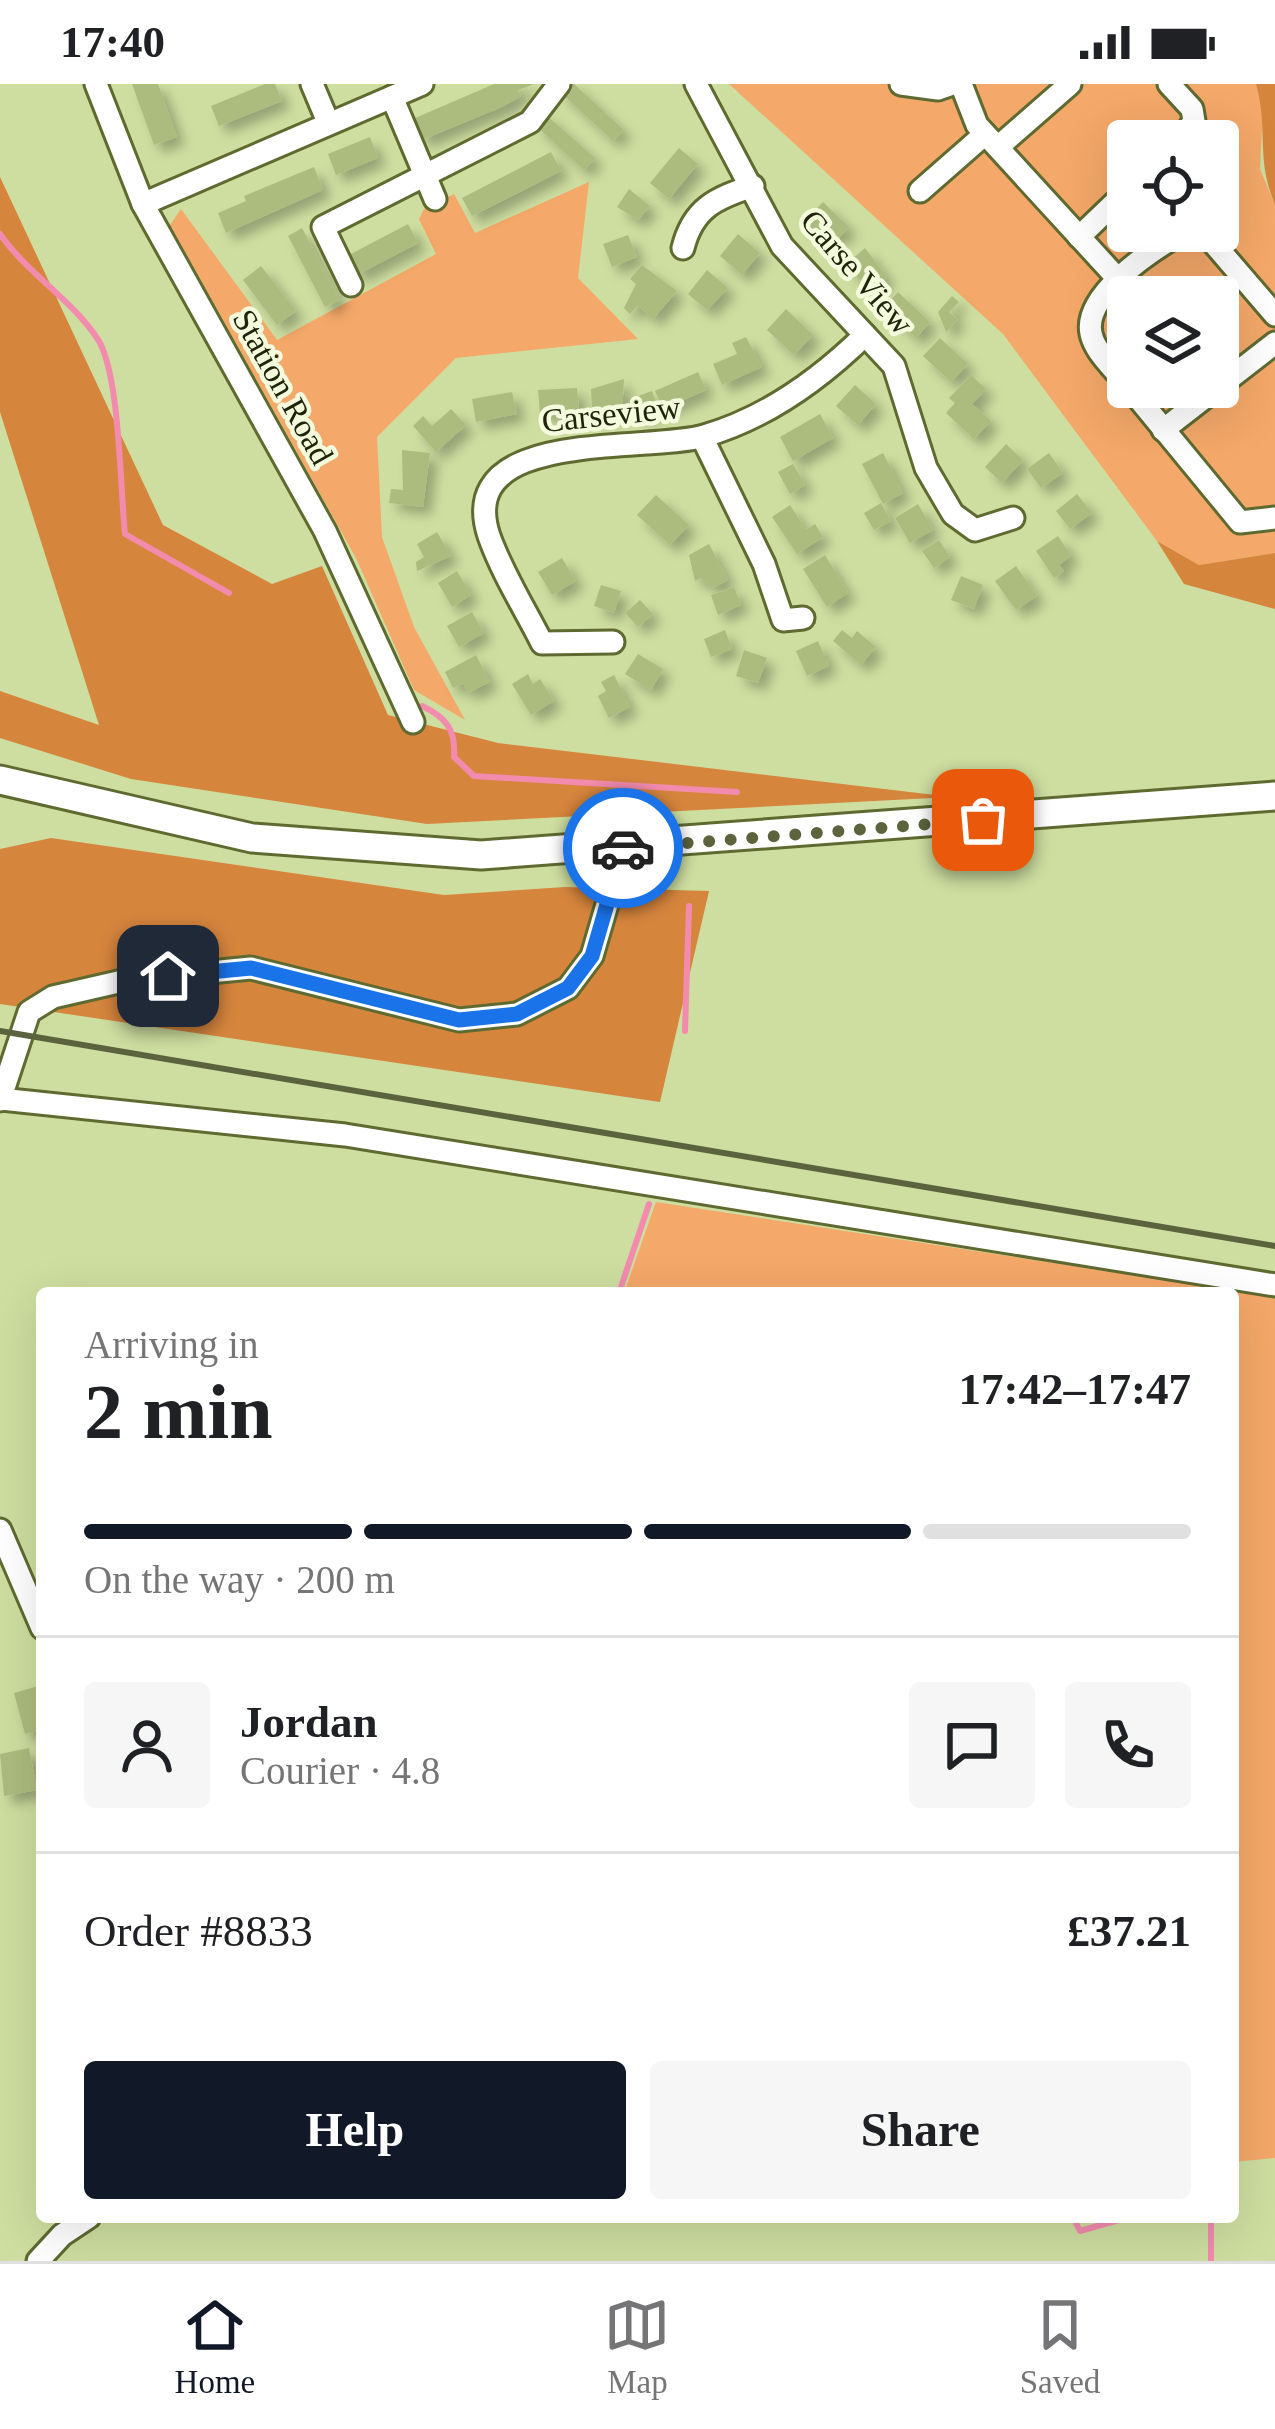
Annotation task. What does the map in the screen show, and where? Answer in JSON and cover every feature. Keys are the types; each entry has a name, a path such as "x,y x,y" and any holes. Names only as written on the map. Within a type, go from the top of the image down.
{"main road":[{"path":"0,780 252,838 481,855 604,850 1275,796"}],"street":[{"name":"Station Road","path":"96,84 143,204 325,531 413,722"},
{"path":"312,84 328,122"},
{"path":"143,204 422,84"},
{"path":"351,285 323,227 430,188 530,122 559,84"},
{"name":"Carse View","path":"697,84 782,246 893,366 926,468 952,514 975,530 1012,518"},
{"path":"901,84 938,89 952,84"},
{"path":"961,84 991,140 1115,276"},
{"path":"920,191 1070,84"},
{"path":"1168,84 1192,109 1194,120"},
{"path":"392,97 430,188"},
{"path":"683,248 689,224 712,199 753,186"},
{"path":"1079,237 1107,210"},
{"path":"1122,276 1156,252"},
{"path":"1221,252 1275,315"},
{"path":"1107,295 1091,319 1091,338 1107,358"},
{"name":"Carseview","path":"613,642 542,643 488,532 502,472 535,454 702,437 798,393 865,335"},
{"path":"1163,430 1275,343"},
{"path":"1146,408 1240,522 1275,518"},
{"name":"Carseview","path":"702,437 764,565 783,621"},
{"path":"604,850 608,901 592,956 568,988 517,1014 459,1020 251,968 127,980 53,997 29,1012 0,1100 345,1136 1275,1285"},
{"path":"0,1530 36,1614"},
{"path":"38,2261 80,2223"}],"shaded area":[{"path":"729,84 1256,84 1263,110 1260,169 1275,205 1275,553 1199,565 1157,541 1003,334"},
{"path":"1256,84 1275,84 1275,205 1265,172"},
{"path":"0,177 163,525 272,584 322,566 388,715 498,743 952,797 427,824 131,779 0,738 0,691 99,725 0,412"},
{"path":"589,182 578,278 638,339 456,358 377,437 382,537 414,627 465,720 414,690 357,560 170,225 181,209 277,340 436,254 419,219 424,209 454,194 475,233"},
{"path":"1157,541 1199,565 1275,553 1275,609 1184,584"},
{"path":"51,838 444,895 565,887 709,891 660,1102 0,1004 0,849"},
{"path":"656,1202 1210,1287 626,1287"},
{"path":"1239,1291 1275,1297 1275,2158 1239,2161"}],"building":[{"path":"132,84 158,84 177,137 154,145"},
{"path":"275,84 282,101 219,126 211,106"},
{"path":"494,84 534,84 518,90 521,96 504,106 422,140 413,119"},
{"path":"563,84 574,84 624,130 613,141 558,90"},
{"path":"544,113 595,158 584,170 534,124"},
{"path":"370,137 378,158 336,175 328,154"},
{"path":"679,148 698,164 669,199 650,183"},
{"path":"551,152 561,171 472,216 462,198"},
{"path":"314,167 323,190 226,233 218,213 246,201 244,196"},
{"path":"629,189 650,206 638,220 617,207"},
{"path":"823,202 849,227 837,240 832,234 825,242 804,222"},
{"path":"408,224 418,243 357,275 347,256"},
{"path":"302,228 340,300 325,307 288,236"},
{"path":"738,234 760,253 742,275 720,256"},
{"path":"628,235 637,257 612,267 603,244"},
{"path":"865,248 887,277 874,292 845,265"},
{"path":"642,265 677,291 653,319 638,305 630,314 624,308 636,284 630,279"},
{"path":"261,266 296,311 277,325 243,280"},
{"path":"707,270 728,288 707,310 688,294"},
{"path":"898,292 930,322 916,338 883,308"},
{"path":"952,296 959,302 949,312 958,320 946,332 938,312"},
{"path":"786,309 813,335 794,355 767,330"},
{"path":"746,337 762,367 722,385 713,364 737,354 732,343"},
{"path":"940,338 968,364 951,382 923,356"},
{"path":"698,372 706,390 663,409 655,391"},
{"path":"971,375 986,389 972,404 991,421 974,439 946,413 955,403 949,398"},
{"path":"624,379 622,413 601,414 600,407 592,407 591,389"},
{"path":"855,385 876,404 858,425 836,406"},
{"path":"577,388 579,412 540,414 538,390"},
{"path":"652,391 659,410 639,417 633,398"},
{"path":"512,392 517,414 476,422 472,399"},
{"path":"451,409 466,425 436,452 413,426 423,416 432,426"},
{"path":"820,414 833,438 793,461 780,437"},
{"path":"1006,444 1023,460 1002,483 985,467"},
{"path":"402,450 430,453 423,507 389,503 391,489 403,490"},
{"path":"883,453 903,493 883,504 862,464"},
{"path":"1049,453 1063,473 1041,488 1027,469"},
{"path":"793,464 805,485 790,494 778,472"},
{"path":"1077,494 1092,513 1070,529 1056,511"},
{"path":"656,495 689,525 670,545 637,515"},
{"path":"881,503 891,521 874,530 864,513"},
{"path":"918,504 933,530 910,543 895,518"},
{"path":"790,505 806,530 815,524 823,537 797,554 772,517"},
{"path":"437,532 451,556 417,571 416,562 424,557 417,544"},
{"path":"1058,536 1071,556 1059,565 1064,571 1054,578 1036,551"},
{"path":"939,540 950,557 934,568 922,551"},
{"path":"709,544 728,580 713,588 701,578 695,581 689,555"},
{"path":"825,555 848,593 827,607 803,569"},
{"path":"562,558 576,581 552,595 538,572"},
{"path":"1016,566 1037,596 1016,610 995,581"},
{"path":"457,571 471,595 452,607 438,583"},
{"path":"961,576 983,585 974,609 951,600"},
{"path":"601,585 621,591 614,613 594,606"},
{"path":"734,587 741,605 718,615 711,595"},
{"path":"640,600 653,614 638,627 625,613"},
{"path":"472,612 484,633 459,647 447,626"},
{"path":"725,630 732,649 711,657 704,639"},
{"path":"842,630 852,638 857,631 876,647 861,665 833,641"},
{"path":"818,641 829,666 807,676 796,651"},
{"path":"744,650 767,658 758,683 736,676"},
{"path":"638,654 663,669 651,690 625,674"},
{"path":"476,655 490,682 468,693 463,683 453,688 445,672"},
{"path":"528,674 533,684 540,679 554,701 531,715 512,684"},
{"path":"614,675 630,707 609,718 598,696 606,691 601,682"},
{"path":"36,1687 36,1731 25,1734 14,1693"},
{"path":"29,1748 36,1790 4,1796 0,1754"}],"waterway":[{"path":"0,234 86,324 105,354 115,402 125,534 229,593"},
{"path":"422,706 448,726 454,757 474,776 737,792"},
{"path":"685,1031 689,906"},
{"path":"621,1287 649,1204"},
{"path":"1076,2223 1080,2231 1108,2223"},
{"path":"1211,2223 1211,2261"}],"railway":[{"path":"0,1031 1275,1246"}],"way so far":[{"path":"623,848 983,820"}],"route":[{"path":"168,976 251,968 459,1020 517,1014 568,988 592,956 608,901 604,850 623,848"}]}
